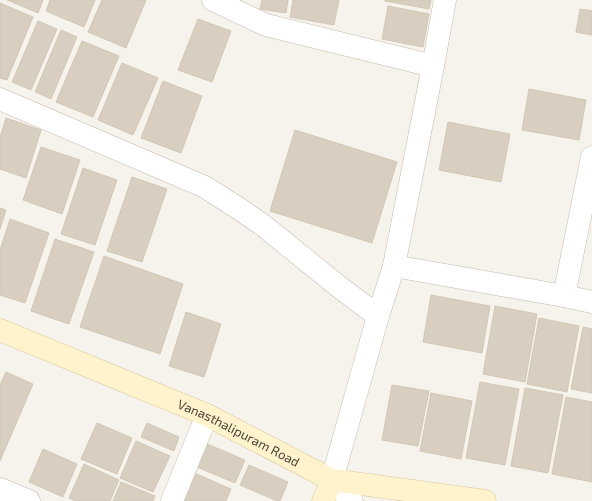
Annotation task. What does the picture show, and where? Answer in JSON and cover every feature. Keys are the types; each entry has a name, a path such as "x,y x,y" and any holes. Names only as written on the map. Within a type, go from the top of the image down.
{"street":[{"path":"213,0 266,25 433,66"},
{"path":"323,501 332,480 378,316 394,266 445,0"},
{"path":"0,99 205,187 264,226 338,286 378,316"},
{"path":"564,296 592,157"},
{"path":"394,266 592,302"},
{"name":"Vanasthalipuram Road","path":"0,330 207,415 332,480 485,501"},
{"path":"172,501 207,415"},
{"path":"332,480 352,501"},
{"path":"0,489 29,501"}],"building":[{"path":"7,0 43,0 38,13"},
{"path":"50,0 95,0 84,27 46,11"},
{"path":"102,0 146,0 126,48 88,32"},
{"path":"262,0 288,0 286,13 260,9"},
{"path":"293,0 339,0 334,25 290,17"},
{"path":"385,0 431,0 429,9"},
{"path":"0,3 33,17 7,80 0,78"},
{"path":"388,6 429,14 423,47 382,39"},
{"path":"580,9 592,11 592,35 576,32"},
{"path":"198,19 231,31 212,82 178,70"},
{"path":"38,21 57,29 31,90 12,82"},
{"path":"61,30 77,37 51,99 35,92"},
{"path":"82,41 119,56 93,117 56,102"},
{"path":"122,63 158,78 133,135 98,120"},
{"path":"163,81 202,96 181,153 141,138"},
{"path":"529,89 586,100 579,140 522,130"},
{"path":"6,118 41,130 26,178 0,169 0,137"},
{"path":"448,122 510,134 501,182 439,170"},
{"path":"295,130 397,162 372,243 270,211"},
{"path":"41,147 80,160 62,214 23,200"},
{"path":"83,168 117,180 95,245 61,234"},
{"path":"132,177 167,189 142,262 107,251"},
{"path":"0,208 6,210 0,229"},
{"path":"10,219 49,233 25,303 0,295 0,250"},
{"path":"55,239 94,252 69,324 31,311"},
{"path":"104,256 183,284 160,354 80,327"},
{"path":"431,295 490,306 482,353 423,342"},
{"path":"495,306 537,314 525,382 483,374"},
{"path":"186,312 221,324 204,377 169,366"},
{"path":"539,318 579,326 567,392 527,384"},
{"path":"583,327 592,329 592,393 571,389"},
{"path":"6,372 33,384 0,461 0,385"},
{"path":"480,382 519,389 505,465 466,458"},
{"path":"392,385 429,391 418,446 382,440"},
{"path":"525,388 563,395 548,473 511,466"},
{"path":"431,393 472,401 461,459 420,451"},
{"path":"566,397 592,402 592,482 552,474"},
{"path":"97,423 132,438 117,474 81,459"},
{"path":"147,423 179,437 174,451 141,437"},
{"path":"136,441 170,456 153,492 120,478"},
{"path":"207,444 245,460 235,483 197,467"},
{"path":"43,449 77,464 63,497 29,482"},
{"path":"84,464 119,480 110,501 75,501 69,498"},
{"path":"249,465 288,482 280,501 240,485"},
{"path":"192,472 231,489 226,501 179,501"},
{"path":"121,482 155,496 153,501 113,501"}]}
